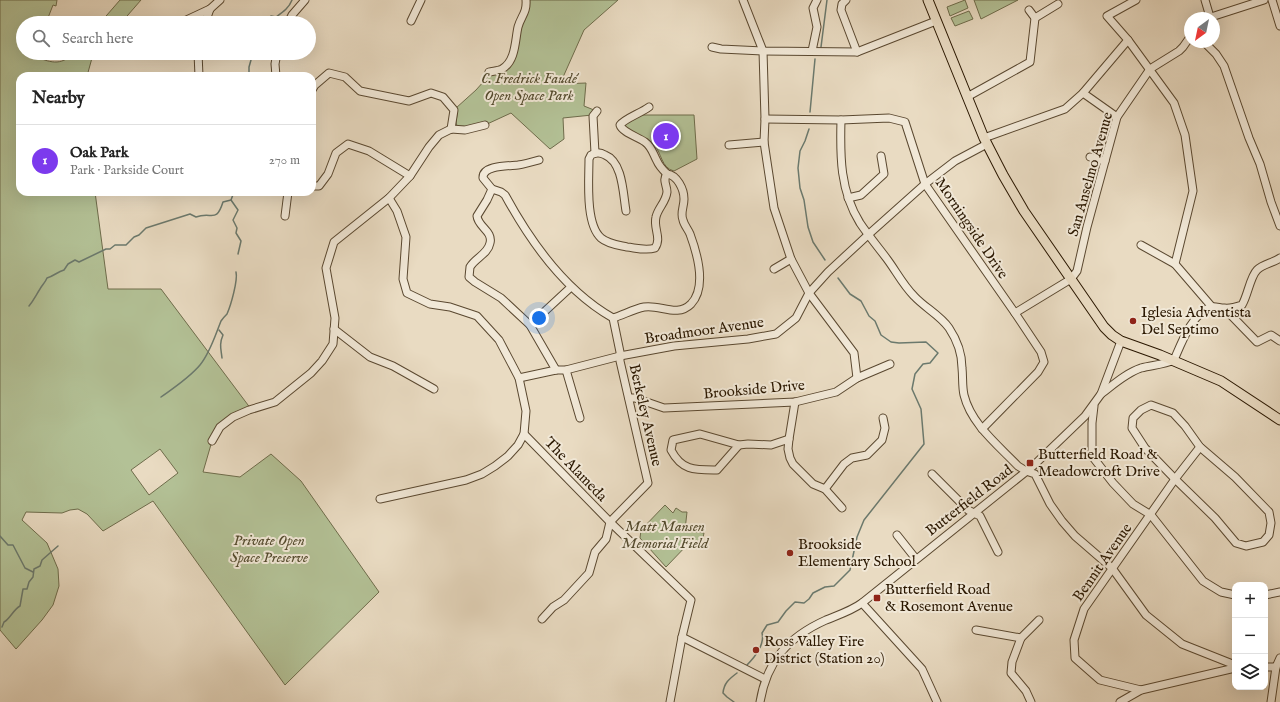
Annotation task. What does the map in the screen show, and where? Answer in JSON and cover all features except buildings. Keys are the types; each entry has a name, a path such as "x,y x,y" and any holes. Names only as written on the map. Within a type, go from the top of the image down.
{"main road":[{"path":"928,0 985,141 1024,211 1104,327 1121,341 1174,360 1221,381 1280,420"}],"street":[{"path":"195,16 210,9 220,0"},
{"path":"292,16 305,0"},
{"path":"411,21 421,0"},
{"path":"489,72 502,70 513,54 519,26 526,10 526,0"},
{"path":"743,0 763,51 766,119 764,142 774,208 792,259 809,294 854,353 857,378"},
{"path":"812,51 816,27 813,8 817,0"},
{"path":"846,0 842,4 842,10 857,52"},
{"path":"1136,0 1107,16 1128,40 1174,103 1185,135 1194,191 1175,264"},
{"path":"1204,0 1208,12"},
{"path":"1220,14 1264,0"},
{"path":"1272,0 1280,26"},
{"path":"1035,18 1058,4"},
{"path":"208,16 210,9"},
{"path":"967,97 1030,62 1035,18 1029,10"},
{"path":"712,47 721,49 763,51 857,52 936,21"},
{"name":"Broadmoor Avenue","path":"519,378 556,370 566,370 620,356 674,346 748,339 776,334 796,318 809,294 828,272 925,184 955,161 985,141 1065,109 1083,93 1128,40"},
{"name":"San Anselmo Avenue","path":"1071,279 1077,271 1087,227 1117,117 1150,69 1179,51 1184,46"},
{"path":"1210,48 1224,66 1249,138 1260,164 1280,226"},
{"path":"198,60 199,72"},
{"path":"276,60 276,72"},
{"path":"316,83 328,73 345,77 360,91 409,101 431,93 443,98 454,110 451,129"},
{"path":"1083,93 1117,117"},
{"path":"539,160 519,165 507,165 486,170 483,173 482,178 492,189 505,195 529,237 571,287 601,311 613,318 647,306 672,311 684,309 692,303 697,296 700,277 694,247 682,216 684,199 683,191 674,176 667,174 657,162 650,146 640,138 620,127 622,121 641,113 649,107"},
{"path":"595,153 593,116 597,111"},
{"name":"Morningside Drive","path":"766,119 841,120 889,118 905,122 925,184 1015,313 1041,352 1044,362 1038,372 982,429"},
{"path":"841,120 841,165 848,198 860,223 912,295 923,306 938,316 952,333 958,344 962,357 962,383 964,395 968,408 974,419 1018,466 1035,474 1050,504 1066,526 1075,536 1112,568 1146,615 1182,644 1232,665"},
{"path":"212,441 220,427 234,417 249,410 276,402 311,373 322,361 333,344 335,318 326,268 334,242 390,198 410,176 429,147 439,135 451,129 465,130 485,125"},
{"path":"729,145 764,142"},
{"path":"316,186 319,186 328,174 336,153 348,144 369,151 410,176"},
{"path":"626,210 617,166 613,159 607,155 595,153 591,155 589,160 591,216 597,233 601,238 611,244 644,250 655,248 658,237 656,219 667,193 664,179 667,174"},
{"path":"848,198 861,195 884,174 881,156"},
{"path":"1090,157 1105,161"},
{"path":"492,189 477,216 480,224 490,235 491,242 484,254 470,267 469,277 501,298 530,325 556,370"},
{"path":"285,216 288,196"},
{"path":"380,499 466,480 482,474 508,456 518,445 524,434 526,411 519,378 499,340 477,316 450,307 430,304 407,293 403,279 406,237 397,210 390,198"},
{"path":"1141,245 1175,264 1212,307"},
{"path":"774,269 792,259"},
{"path":"1101,394 1140,368 1165,364 1174,360 1184,336 1199,315 1212,307 1225,309 1242,305 1257,270 1279,262"},
{"path":"1015,313 1071,279"},
{"path":"530,325 571,287"},
{"path":"1225,309 1257,342 1271,335 1280,341"},
{"name":"Berkeley Avenue","path":"610,522 648,483 620,361 620,352 613,318"},
{"path":"334,329 370,358 393,366 434,389"},
{"name":"Butterfield Road","path":"760,702 765,679 778,655 789,642 814,626 855,608 862,603 1047,454 1094,406 1101,394 1121,341"},
{"name":"Brookside Drive","path":"629,398 635,398 664,408 795,402 836,392 857,378 890,364"},
{"path":"566,370 580,418"},
{"path":"795,402 789,439 789,454 793,464 813,484 825,489 842,508"},
{"path":"1151,405 1173,413 1200,447 1235,477 1269,512 1271,523 1269,535 1263,542 1246,546 1236,542 1215,518 1145,448 1132,428 1133,418 1140,410 1151,405"},
{"path":"1094,406 1092,423 1092,456 1113,483 1128,499 1151,514 1203,581 1221,592 1232,595"},
{"path":"825,489 844,464 852,458 867,455 882,440 885,428 883,418"},
{"name":"The Alameda","path":"524,434 610,522 691,600 670,702"},
{"path":"740,445 717,470 700,470 685,467 676,460 671,450 674,440 700,434 740,445 771,445 789,439"},
{"name":"Bennit Avenue","path":"1141,690 1100,680 1075,658 1074,640 1084,610 1175,479 1200,447"},
{"path":"932,474 968,510 980,516 998,552"},
{"name":"The Alameda","path":"542,618 553,607 564,600 589,573 595,552 606,539 610,522"},
{"path":"897,535 916,559"},
{"path":"1268,594 1280,592"},
{"path":"862,603 922,669 937,702"},
{"path":"1031,702 1026,691 1011,673 1012,662 1020,638 1039,620"},
{"path":"976,630 1020,638"},
{"path":"682,638 765,679"},
{"path":"1271,702 1276,666 1280,658"},
{"path":"1268,667 1276,666"},
{"path":"1120,702 1141,690 1232,667"}],"green space":[{"name":"Private Open Space Preserve","path":"0,0 57,0 56,6 53,5 49,16 16,16 16,60 45,60 59,62 64,60 91,60 88,72 16,72 16,196 96,196 108,289 161,289 251,409 233,417 212,441 203,472 240,477 271,454 301,481 379,592 285,685 153,501 103,531 87,514 78,509 62,513 26,512 22,520 47,543 58,569 59,586 53,605 42,620 16,649 0,630","holes":["160,449 178,473 149,495 131,470"]},
{"path":"120,0 141,0 127,16 106,16"},
{"name":"C. Fredrick Faudé Open Space Park","path":"526,0 618,0 584,30 560,84 586,83 584,106 594,110 592,115 563,118 564,139 550,149 511,113 485,125 458,128 456,123 456,108 476,90 493,71 508,63"},
{"path":"965,0 968,8 950,16 947,7"},
{"path":"974,0 1018,0 981,19"},
{"path":"969,11 973,19 955,26 951,18"},
{"path":"642,115 694,115 697,159 674,171 664,164 657,148 654,145 620,127"},
{"name":"Matt Mansen Memorial Field","path":"665,505 673,513 676,508 682,512 687,512 685,530 704,533 702,542 690,542 666,567 640,538 641,530"}],"waterway":[{"path":"277,16 283,12 292,0"},
{"path":"821,47 827,0"},
{"path":"810,112 815,59"},
{"path":"249,72 251,60"},
{"path":"809,129 800,151 798,168 800,188 804,200 808,227 813,242 825,260"},
{"path":"29,306 47,278 64,270 68,264 75,260 79,262 106,249 110,249 115,245 126,245 146,228 190,214 196,217 216,215 223,202 231,200 232,196"},
{"path":"231,200 238,210 233,220 237,228 236,233 241,241 238,254"},
{"path":"161,397 191,374 207,355 221,321 229,310 235,286 236,272"},
{"path":"747,665 759,650 763,637 762,633 767,625 778,622 795,602 804,603 813,593 825,587 834,586 850,570 857,537 864,520 924,444 921,409 912,389 915,374 923,364 930,363 938,353 926,342 891,342 881,335 875,321 869,316 861,301 850,294 838,278"},
{"path":"219,330 223,335 221,344 222,358"},
{"path":"0,536 8,545 13,545 25,568 33,572"},
{"path":"2,627 4,622 20,606 23,589 27,589 29,582 33,577 34,569 40,566 42,560 58,546"},
{"path":"734,702 723,693 724,686 737,673"}],"place":[{"name":"Oak Park","path":"666,136"},
{"name":"Iglesia Adventista Del Septimo","path":"1133,321"},
{"name":"Butterfield Road & Meadowcroft Drive","path":"1030,463"},
{"name":"Brookside Elementary School","path":"790,553"},
{"name":"Butterfield Road & Rosemont Avenue","path":"877,598"},
{"name":"Ross Valley Fire District (Station 20)","path":"756,650"}]}
